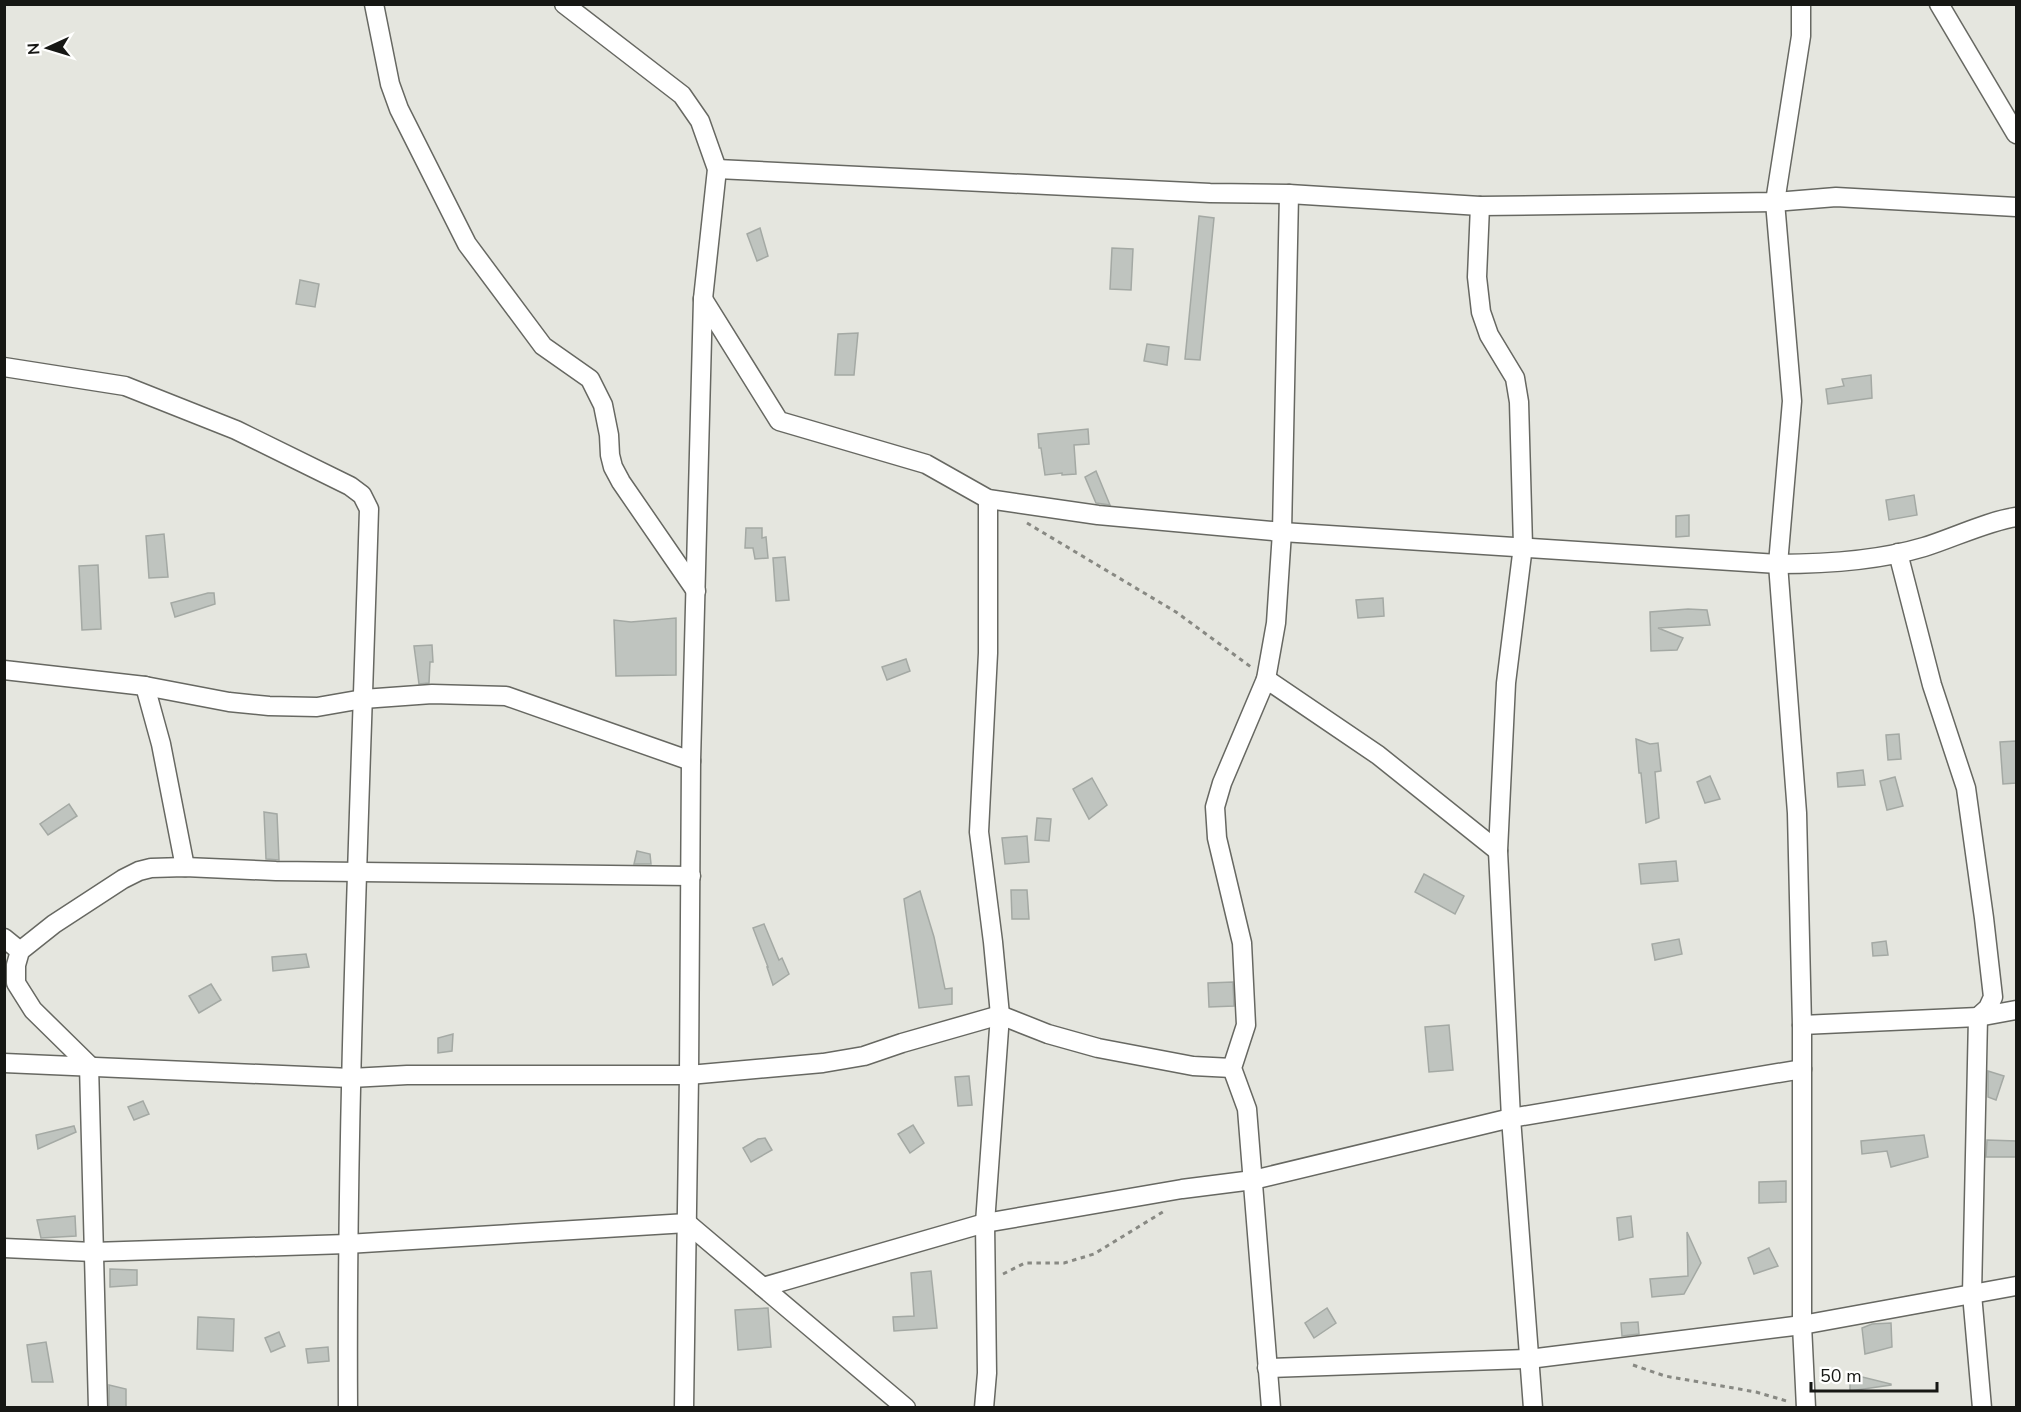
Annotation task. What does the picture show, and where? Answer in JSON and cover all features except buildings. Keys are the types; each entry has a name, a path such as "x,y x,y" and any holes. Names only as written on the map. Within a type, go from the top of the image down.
{"street":[{"path":"374,4 390,84 399,110 467,244 543,346 590,379 603,405 613,467 696,591"},
{"path":"564,4 682,95 700,121 717,169 703,299 691,761 684,1407"},
{"path":"1801,4 1801,36 1774,202 1792,401 1778,564 1797,813 1802,1025 1802,1325 1806,1407"},
{"path":"1939,4 2016,134"},
{"path":"717,169 1210,193 1289,194 1480,206 1774,202 1836,197 2016,207"},
{"path":"1271,1407 1247,1109 1232,1068 1246,1025 1242,943 1217,838 1215,807 1225,774 1266,679 1276,623 1282,532 1289,194"},
{"path":"1480,206 1477,277 1481,312 1489,335 1515,378 1519,402 1523,546 1506,683 1498,851 1511,1118 1533,1407"},
{"path":"703,299 779,421 926,464 988,500 1098,515 1282,532 1778,564 1827,564 1898,553 1924,547 2016,517"},
{"path":"4,367 125,386 236,430 350,486 362,495 369,509 347,1244 348,1407"},
{"path":"984,1407 987,1373 984,1223 1000,1015 979,832 988,653 988,500"},
{"path":"1898,553 1932,685 1966,788 1993,997 1988,1008 1978,1017 1972,1294 1982,1407"},
{"path":"4,670 145,686 229,702 269,706 317,707 363,699 432,694 506,696 691,761"},
{"path":"1266,679 1378,755 1498,851"},
{"path":"145,686 161,744 185,867"},
{"path":"98,1407 89,1065 33,1010 16,983 16,965 20,951 54,924 123,879 152,868 691,876"},
{"path":"4,938 20,951"},
{"path":"1802,1025 1978,1017 2016,1010"},
{"path":"4,1063 351,1078 407,1075 689,1075 824,1063 864,1056 902,1042 1000,1015 1048,1034 1098,1048 1193,1066 1232,1068"},
{"path":"763,1287 984,1223 1182,1189 1253,1180 1511,1118 1802,1069"},
{"path":"4,1248 93,1252 347,1244 687,1222 906,1407"},
{"path":"1267,1368 1529,1359 1802,1325 2016,1286"}],"path":[{"path":"1018,518 1176,612 1266,679"},
{"path":"1002,1275 1025,1263 1064,1263 1094,1254 1174,1206"},
{"path":"1625,1362 1665,1376 1756,1392 1806,1407"}]}
